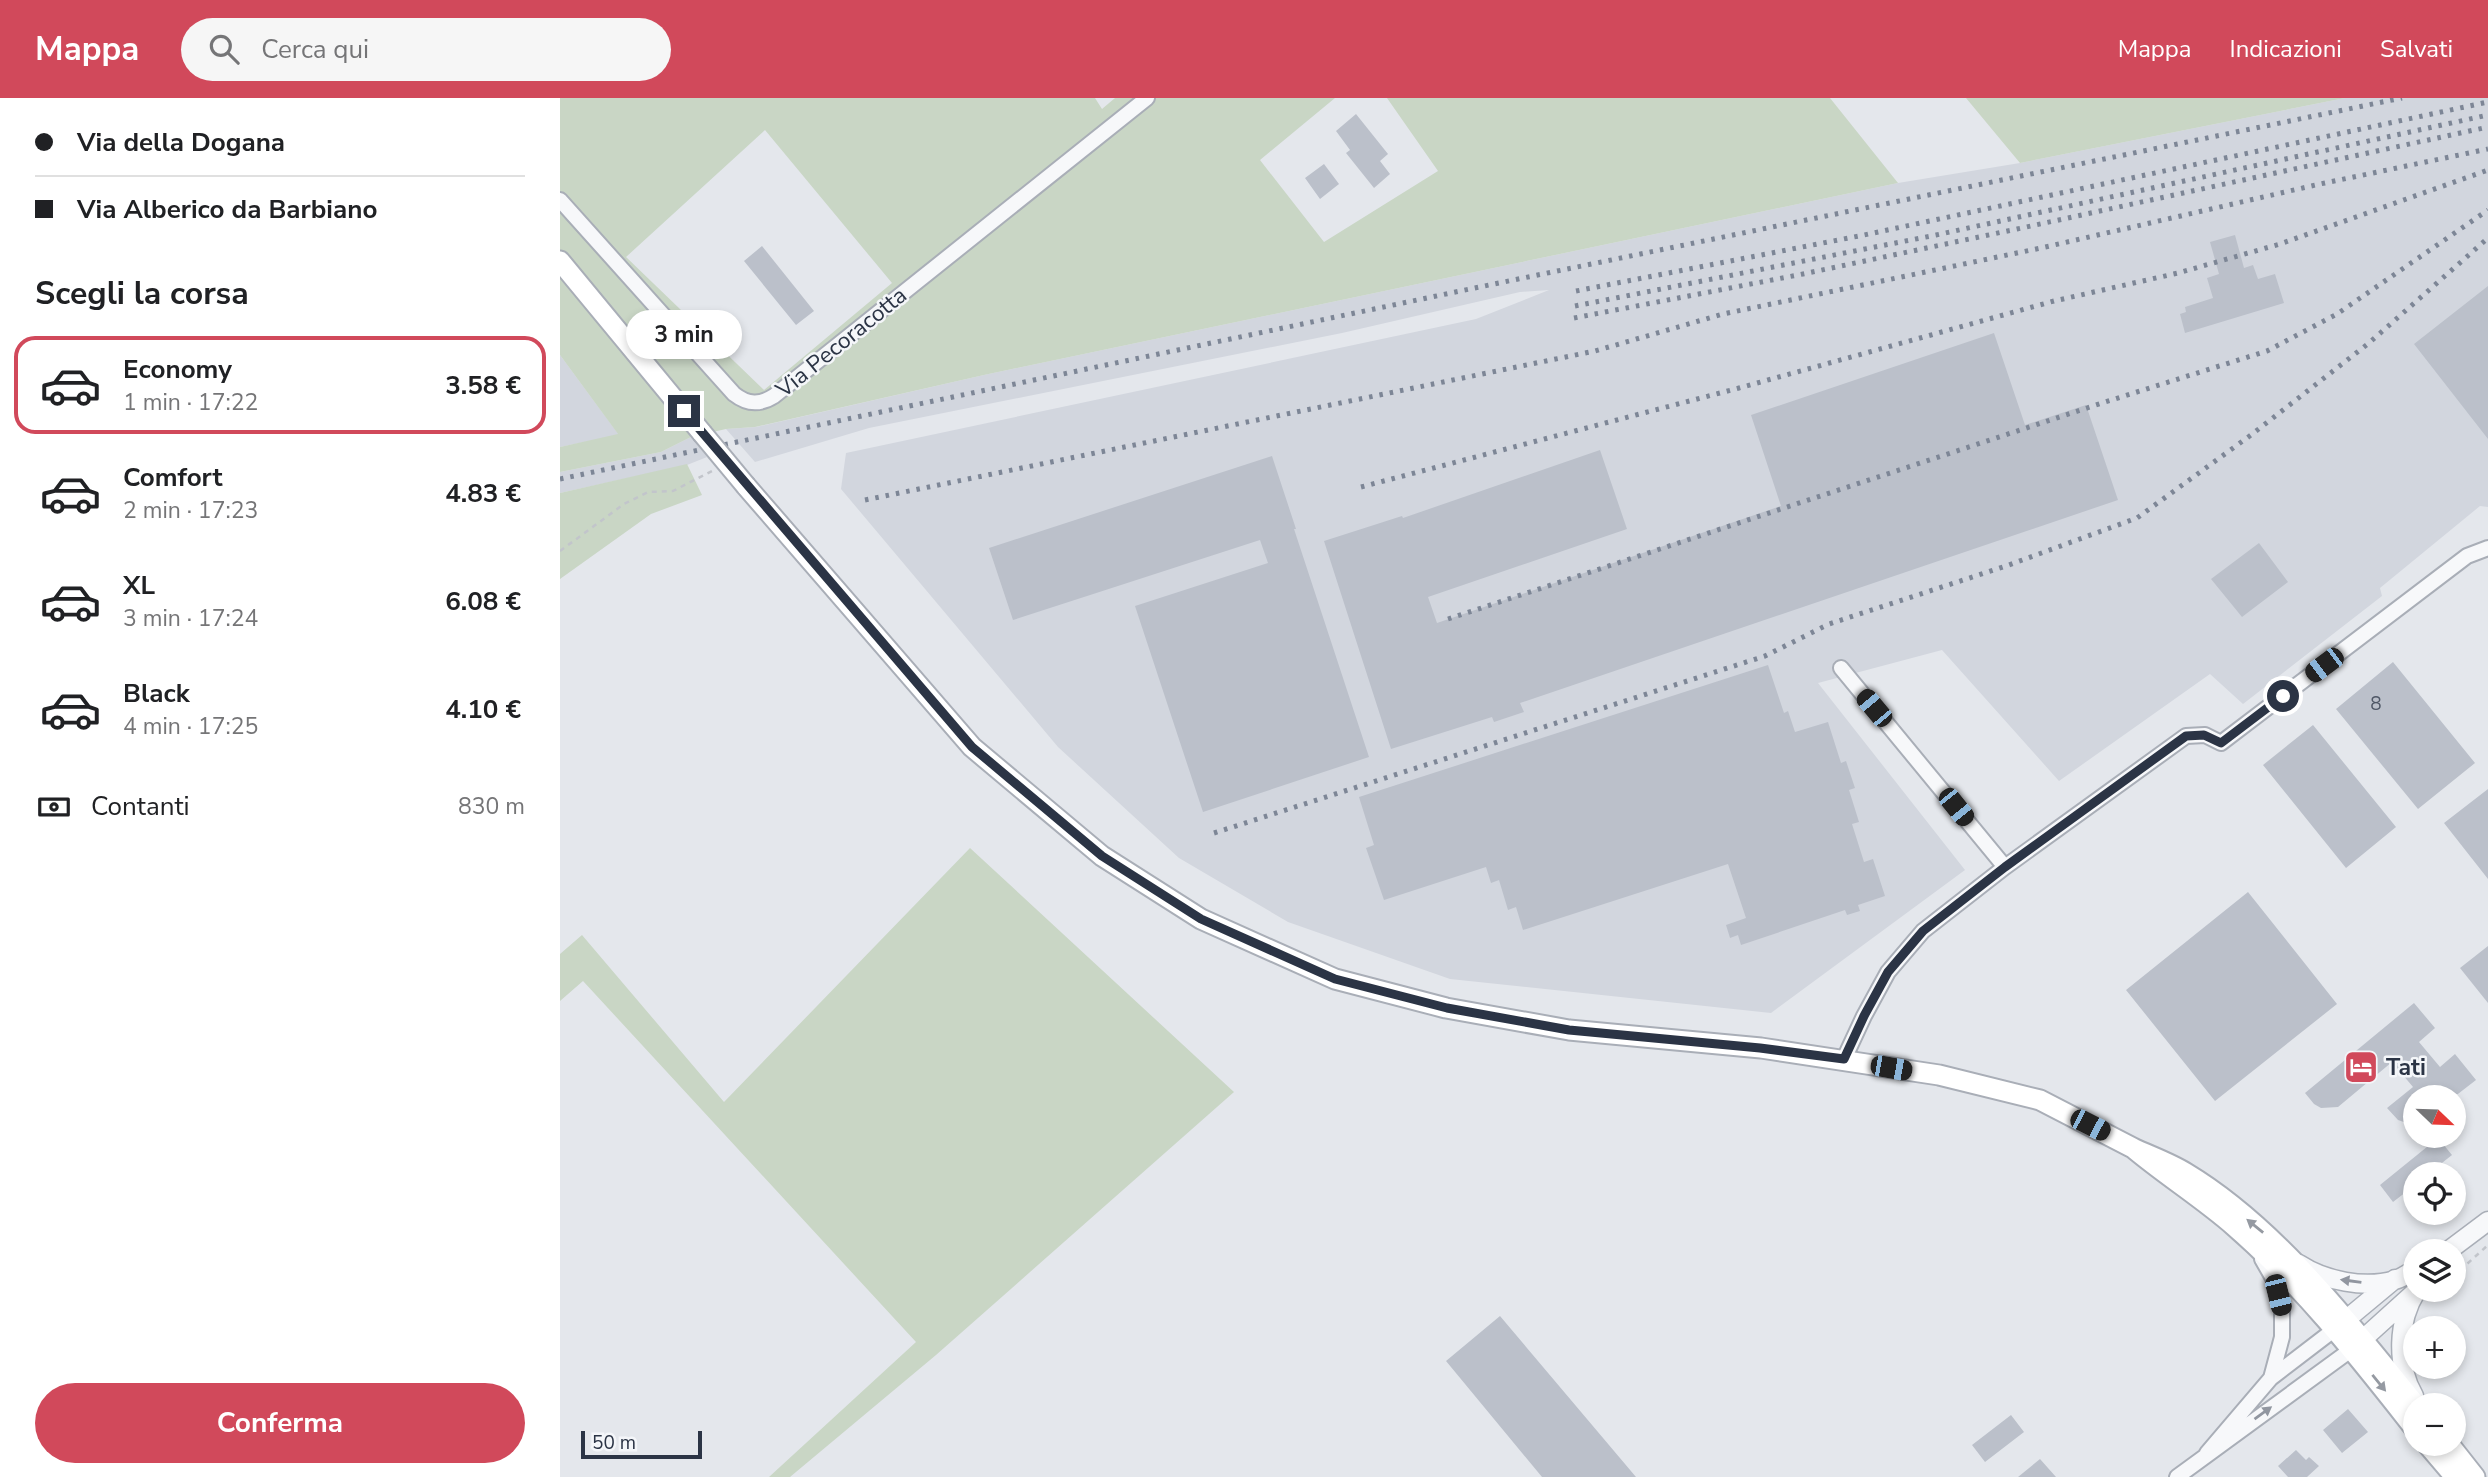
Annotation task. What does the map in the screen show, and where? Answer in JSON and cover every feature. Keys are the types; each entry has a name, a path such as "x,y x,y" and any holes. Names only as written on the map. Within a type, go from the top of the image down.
{"main road":[{"path":"560,261 746,486 972,747 1102,856 1201,919 1335,979 1447,1008 1569,1030 1760,1048 1844,1059 1939,1076 2040,1100 2184,1172 2269,1237 2349,1334 2403,1412"},
{"path":"2133,1148 2234,1225 2349,1334 2406,1393"},
{"path":"2437,1456 2455,1477"},
{"path":"2458,1456 2475,1477"}],"street":[{"name":"Via Pecoracotta","path":"560,200 734,394 750,403 758,403 774,396 1147,98"},
{"path":"1844,1059 1888,972 1923,931 2005,867 2186,736 2204,735 2221,743 2467,556 2488,548"},
{"path":"1841,668 2005,867"},
{"path":"2464,1239 2488,1221"},
{"path":"2249,1240 2274,1280 2282,1311 2282,1337 2271,1378"},
{"path":"2289,1258 2305,1268 2332,1278 2363,1283 2395,1279 2403,1275"},
{"path":"2177,1477 2349,1334 2395,1279"},
{"path":"2207,1453 2271,1378 2349,1334 2403,1299"},
{"path":"2412,1302 2402,1333 2400,1354 2406,1381 2412,1393"}],"path":[{"path":"560,551 624,504 648,492 673,491 713,470"},
{"path":"2466,1264 2488,1245"}],"shaded area":[{"path":"2345,98 2488,98 2488,507 2480,506 2380,588 2382,596 2243,704 2210,674 2059,781 1942,650 1818,683 1965,870 1771,1013 1450,979 1288,922 1179,858 1058,747 841,489 846,453 1476,319 1549,290 1520,292 1342,333 869,428 755,462 726,429 756,427 984,375 1898,183 2020,163"},
{"path":"560,355 619,435 560,447"},
{"path":"691,437 707,457 687,465 560,493 560,472 661,452"}],"green space":[{"path":"560,98 1095,98 1102,109 1115,98 1335,98 1260,160 1324,242 1438,171 1387,98 1830,98 1898,183 984,375 755,427 726,429 691,437 661,452 560,472 560,447 618,434 560,355","holes":["765,130 892,283 764,390 626,257"]},
{"path":"1966,98 2345,98 2020,163"},
{"path":"687,464 702,495 651,514 560,579 560,493"},
{"path":"970,848 1234,1092 936,1355 790,1477 769,1477 916,1342 583,981 560,1001 560,954 582,935 724,1102"}],"building":[{"path":"1356,114 1388,154 1380,161 1390,174 1374,188 1346,153 1350,150 1336,131"},
{"path":"1324,164 1339,184 1320,199 1305,178"},
{"path":"2235,235 2244,268 2253,265 2258,279 2275,274 2284,303 2185,333 2180,314 2186,312 2185,307 2213,298 2207,278 2219,274 2210,242"},
{"path":"762,246 814,311 796,325 744,261"},
{"path":"2488,286 2488,439 2414,344"},
{"path":"1994,333 2025,425 2086,405 2118,500 1520,703 1524,712 1494,722 1492,717 1391,749 1324,541 1402,516 1403,518 1600,450 1627,529 1428,597 1437,623 1781,506 1751,415"},
{"path":"1272,456 1369,757 1203,812 1135,606 1268,563 1260,540 1013,620 989,548"},
{"path":"2259,543 2288,582 2242,617 2211,579"},
{"path":"2393,662 2475,763 2418,809 2336,709"},
{"path":"1768,665 1784,713 1788,711 1795,732 1828,722 1841,763 1846,761 1855,788 1849,790 1859,822 1852,824 1864,862 1873,859 1885,896 1858,905 1860,911 1847,915 1845,910 1741,945 1738,935 1730,938 1726,925 1746,918 1728,864 1523,930 1516,907 1508,910 1499,880 1491,883 1486,867 1384,900 1366,848 1374,845 1359,797"},
{"path":"2313,725 2396,827 2346,868 2263,765"},
{"path":"2488,789 2488,879 2444,823"},
{"path":"2248,892 2337,1004 2215,1101 2126,990"},
{"path":"2488,946 2488,1003 2460,968"},
{"path":"2414,1003 2435,1028 2419,1042 2440,1067 2455,1054 2476,1080 2466,1088 2466,1085 2411,1085 2392,1062 2338,1107 2321,1108 2305,1093"},
{"path":"2403,1095 2403,1122 2398,1120 2387,1108"},
{"path":"2426,1148 2446,1148 2452,1155 2443,1162 2408,1162"},
{"path":"2403,1166 2403,1194 2393,1202 2380,1185"},
{"path":"1500,1316 1636,1477 1542,1477 1446,1361"},
{"path":"2348,1409 2368,1432 2342,1453 2323,1430"},
{"path":"2011,1415 2024,1432 1985,1462 1972,1445"},
{"path":"2296,1450 2306,1460 2309,1457 2319,1466 2307,1477 2288,1477 2278,1466"},
{"path":"2040,1459 2056,1477 2018,1477"}],"railway":[{"path":"560,479 2402,98"},
{"path":"1576,291 1864,235 2488,102"},
{"path":"1575,306 1936,235 2488,115"},
{"path":"1574,318 1803,274 2488,127"},
{"path":"865,500 1595,351 1723,314 2041,248 2320,184 2488,149"},
{"path":"1361,487 1739,388 2054,301 2178,273 2280,244 2488,170"},
{"path":"1448,619 2267,351 2337,314 2488,210"},
{"path":"1214,833 1765,656 1829,624 2006,566 2137,518 2251,435 2369,343 2488,238"}],"place":[{"name":"Tati","path":"2361,1067"}],"route":[{"path":"684,411 972,747 1102,856 1201,919 1335,979 1447,1008 1495,1017 1569,1030 1760,1048 1844,1059 1888,972 1923,931 2005,867 2186,736 2204,735 2221,743 2283,696"}]}
